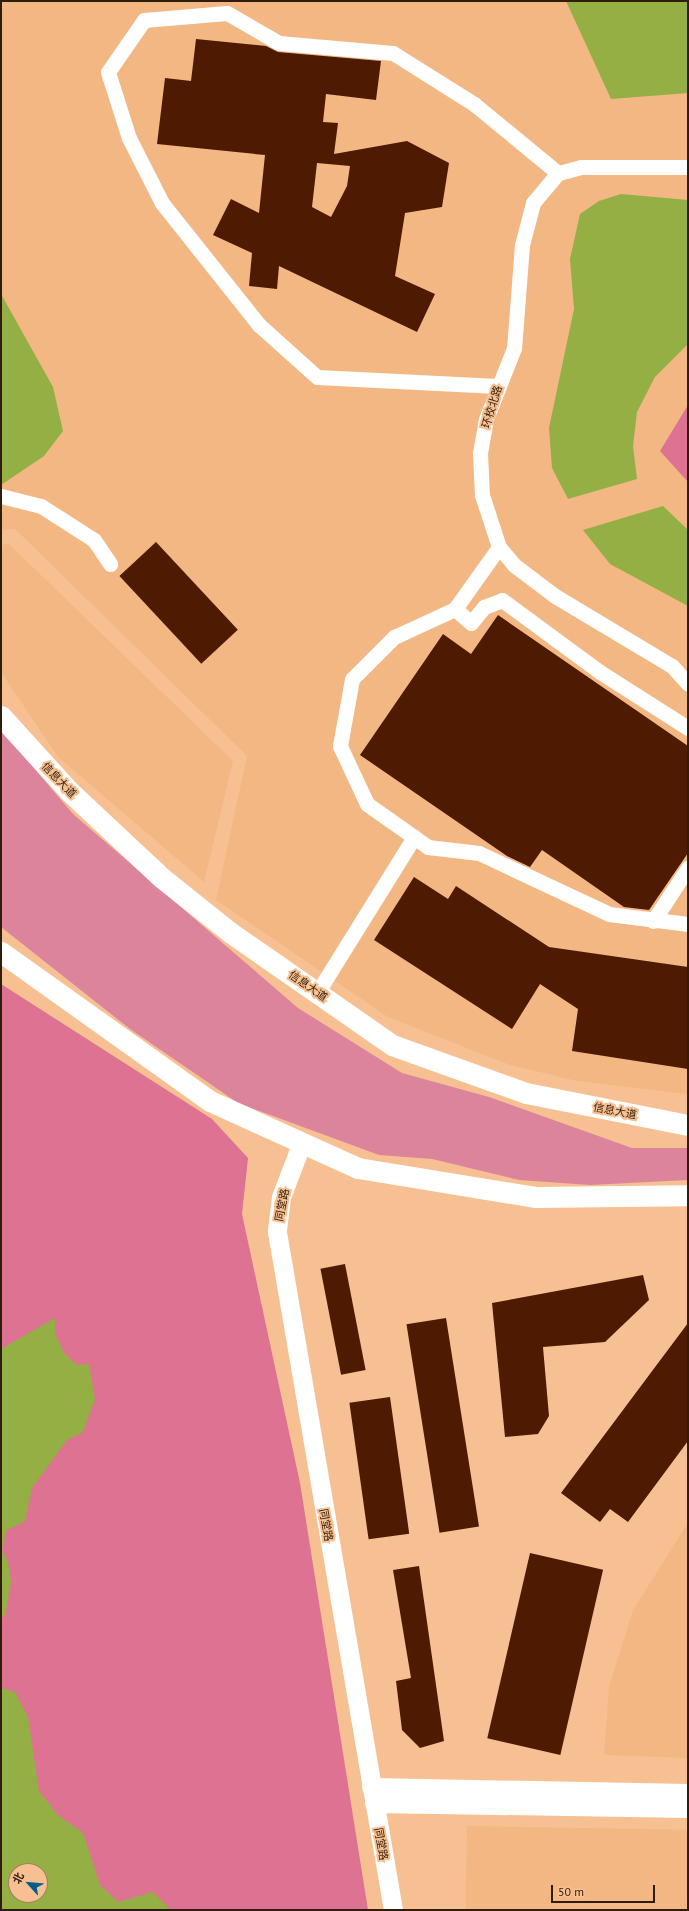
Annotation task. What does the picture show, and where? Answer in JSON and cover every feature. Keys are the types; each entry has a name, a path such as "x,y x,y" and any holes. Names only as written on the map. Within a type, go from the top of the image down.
{"main road":[{"name":"信息大道","path":"1,716 69,791 162,878 231,933 392,1045 526,1093 688,1125"},
{"path":"1,952 210,1100 358,1168 535,1197 688,1195"}],"street":[{"path":"497,386 317,377 259,326 162,204 129,138 108,72 144,20 227,13 279,43 394,53 474,104 558,173 580,168 688,167"},
{"name":"环校北路","path":"558,173 534,203 522,245 514,348 497,386 480,453 482,495 499,547 514,565 555,596 672,666 688,684"},
{"path":"1,496 41,506 94,540 110,564"},
{"path":"499,547 455,609 394,637 352,679 340,746 367,804 428,846 479,853 609,914 653,921 688,924"},
{"path":"455,609 471,623 484,607 502,600 600,672 688,728"},
{"path":"317,993 414,837"},
{"path":"653,921 688,868"},
{"name":"同堂路","path":"302,1142 281,1197 277,1232 372,1795 393,1910"},
{"path":"372,1795 688,1793"},
{"path":"372,1795 688,1808"}],"shaded area":[{"path":"1,1 688,1 688,1094 577,1081 510,1065 388,1017 216,900 247,756 15,529 1,530"},
{"path":"566,1 688,1 688,93 611,99"},
{"path":"621,194 688,200 688,344 655,377 637,412 633,446 637,479 568,499 552,468 549,428 574,309 570,259 580,214 599,201"},
{"path":"1,294 53,387 63,431 44,456 1,485"},
{"path":"688,405 688,482 660,451"},
{"path":"663,506 688,530 688,606 610,564 583,530"},
{"path":"8,543 233,761 204,882 58,757 1,672 1,546"},
{"path":"1,729 73,814 298,1008 402,1073 489,1097 632,1148 688,1148 688,1180 590,1185 519,1180 432,1159 379,1155 238,1103 130,1029 1,927"},
{"path":"1,984 212,1119 248,1158 242,1214 300,1483 368,1910 1,1910"},
{"path":"55,1318 55,1334 64,1353 77,1365 89,1364 95,1399 83,1432 67,1440 32,1488 25,1521 6,1531 2,1550 8,1561 11,1583 5,1616 1,1618 1,1349"},
{"path":"688,1523 688,1758 604,1755 609,1687 633,1610"},
{"path":"1,1688 15,1692 28,1717 39,1791 58,1815 83,1833 100,1885 118,1902 153,1892 171,1910 1,1910"},
{"path":"467,1826 688,1830 687,1910 466,1910"}],"building":[{"path":"196,39 266,46 278,52 381,61 376,100 326,94 323,122 338,123 334,154 407,141 449,163 442,207 405,213 395,276 435,294 417,332 279,266 277,289 249,286 252,253 213,235 231,199 259,213 265,155 157,144 165,78 191,81","holes":["317,163 350,166 347,186 331,217 312,207"]},
{"path":"156,542 238,630 201,664 119,576"},
{"path":"498,615 688,746 688,853 649,910 624,907 542,850 530,867 507,856 360,755 443,634 471,654"},
{"path":"414,877 448,899 456,886 549,947 688,967 688,1069 572,1051 578,1009 540,984 512,1029 374,940"},
{"path":"345,1264 366,1370 341,1375 320,1269"},
{"path":"643,1275 649,1300 605,1342 543,1347 549,1416 538,1434 505,1437 492,1303"},
{"path":"446,1318 479,1526 440,1533 406,1324"},
{"path":"688,1323 688,1441 628,1522 610,1509 600,1522 561,1493"},
{"path":"390,1397 409,1534 369,1539 349,1403"},
{"path":"530,1553 603,1570 560,1755 487,1738"},
{"path":"419,1566 444,1741 420,1748 402,1730 396,1681 411,1678 393,1570"}]}
